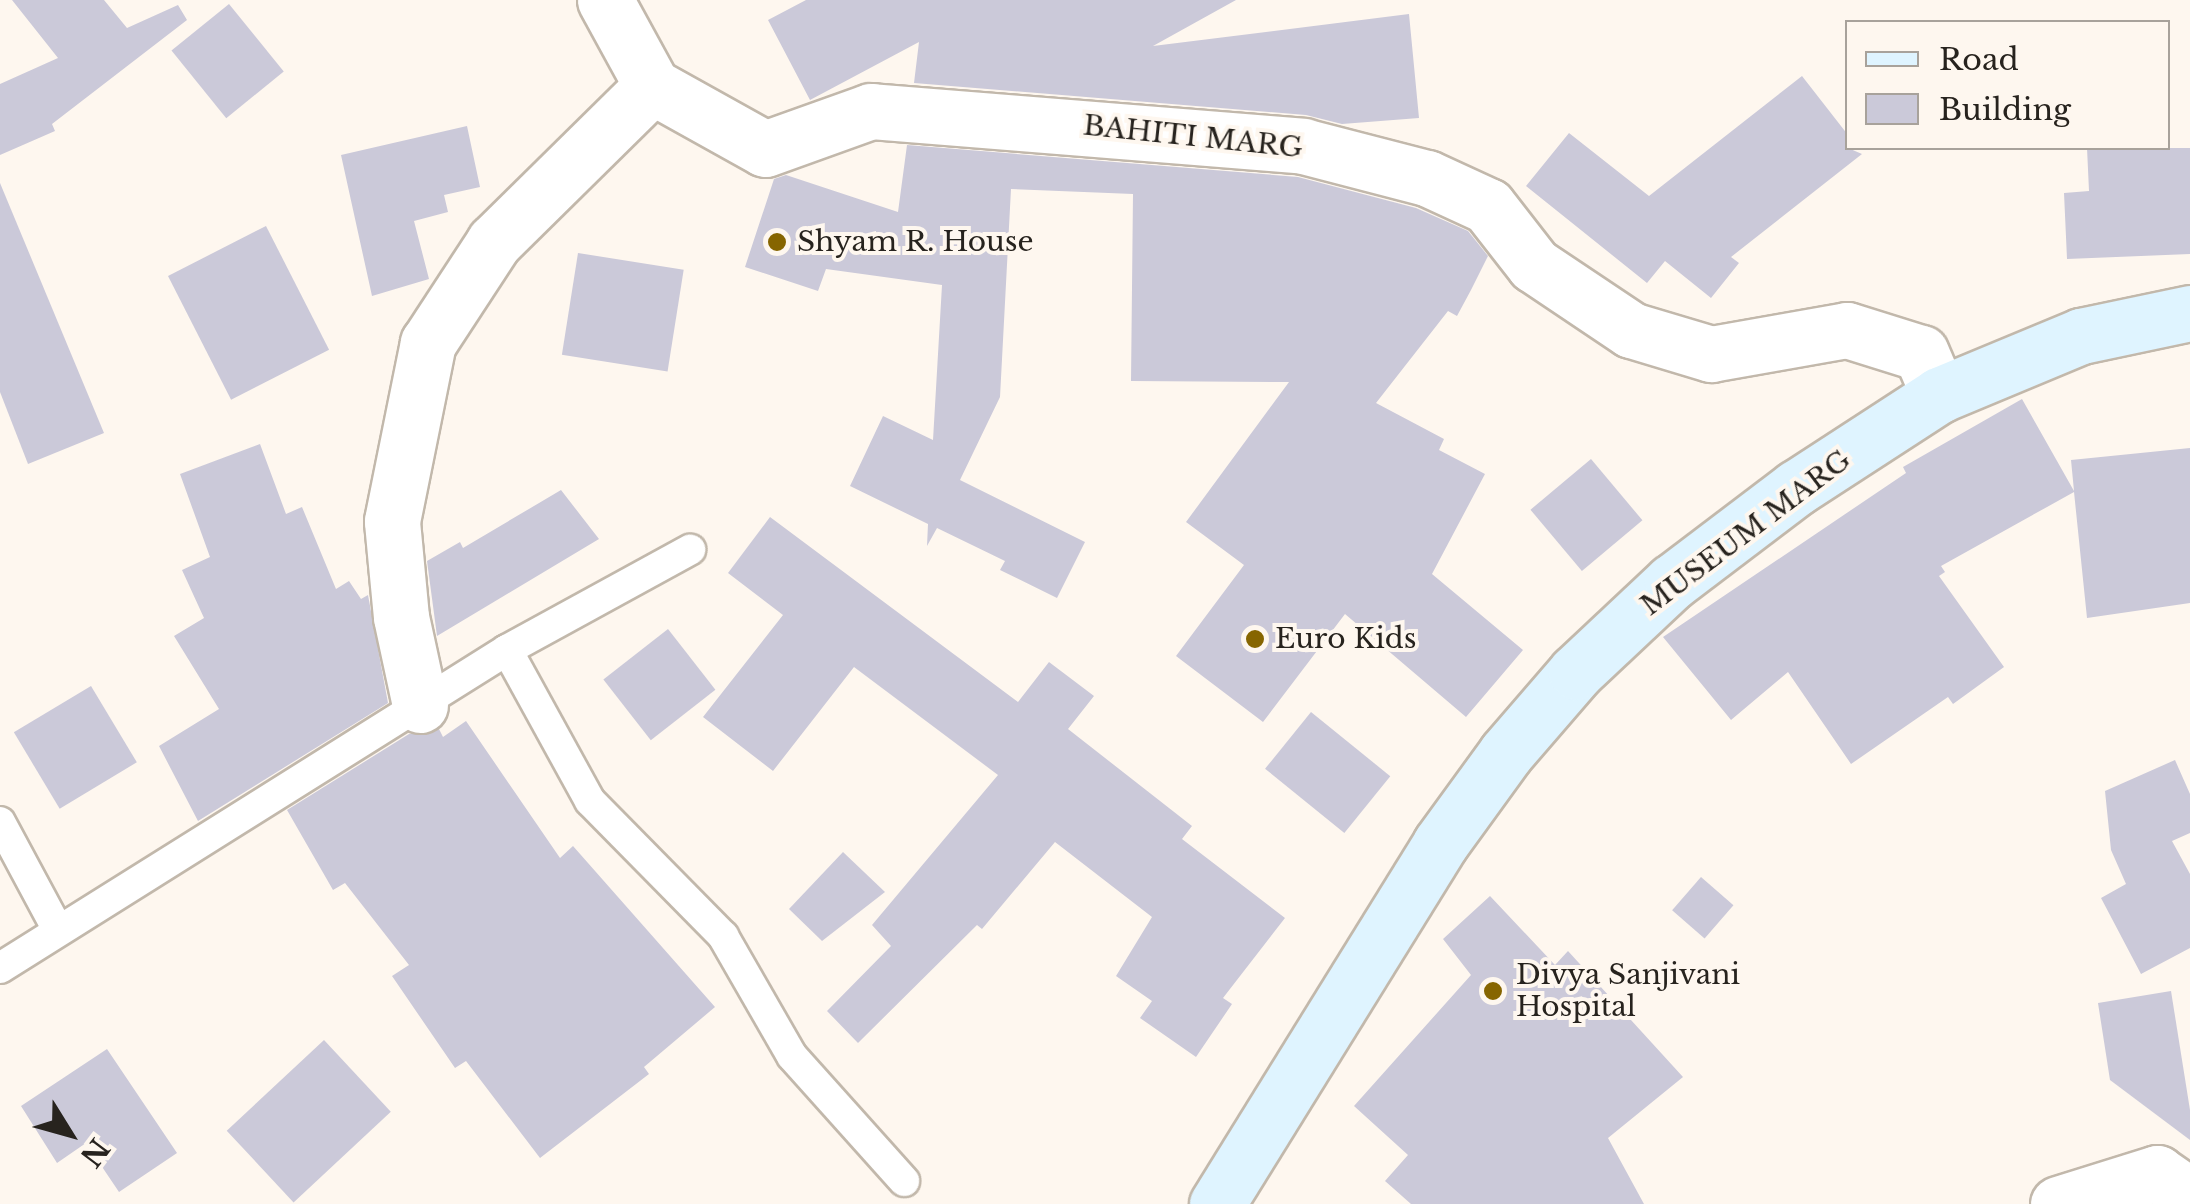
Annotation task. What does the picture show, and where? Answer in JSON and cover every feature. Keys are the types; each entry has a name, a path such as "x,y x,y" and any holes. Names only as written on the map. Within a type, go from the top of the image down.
{"main road":[{"name":"MUSEUM MARG","path":"1217,1204 1440,844 1576,672 1703,558 1796,488 1939,395 2081,336 2190,313"}],"street":[{"path":"420,704 401,617 392,521 428,343 494,242 652,86 604,0"},
{"name":"BAHITI MARG","path":"652,86 765,149 871,111 1303,146 1426,178 1488,206 1534,265 1630,330 1711,354 1848,330 1921,352 1939,395"},
{"path":"2058,1204 2157,1174 2190,1196"}],"lane":[{"path":"0,968 507,650 690,550"},
{"path":"507,650 590,800 723,936 792,1056 904,1181"},
{"path":"0,822 58,930"}],"building":[{"path":"12,0 104,0 127,28 178,5 187,20 52,124 55,131 0,155 0,84 58,58"},
{"path":"806,0 1236,0 1153,46 1409,14 1419,118 1342,124 1306,115 914,83 919,42 810,100 768,20"},
{"path":"229,4 284,72 226,118 171,51"},
{"path":"1802,76 1845,131 1845,150 1862,154 1731,257 1739,263 1711,298 1665,261 1647,283 1526,186 1569,133 1649,196"},
{"path":"467,126 480,187 444,195 448,212 414,221 429,279 372,296 341,155"},
{"path":"907,145 1298,177 1416,208 1468,231 1488,256 1471,290 1457,316 1448,311 1376,403 1444,439 1439,450 1485,474 1432,574 1523,650 1466,717 1345,614 1263,722 1176,656 1244,565 1186,522 1289,382 1131,381 1133,194 1011,189 1000,397 960,480 1085,542 1057,598 1000,570 1005,561 937,528 927,546 928,524 850,486 883,416 933,440 942,285 826,269 818,291 745,267 774,179 786,175 898,212"},
{"path":"2190,148 2190,254 2067,259 2064,193 2089,191 2087,150"},
{"path":"0,183 104,433 28,464 0,392"},
{"path":"266,226 329,350 231,400 168,276"},
{"path":"578,253 684,270 668,371 562,355"},
{"path":"2022,399 2074,491 2071,460 2190,448 2190,603 2087,618 2074,492 1941,566 1945,572 1939,576 2004,667 1953,704 1948,697 1851,764 1788,672 1731,720 1663,637 1906,473 1903,467"},
{"path":"260,444 286,514 302,507 336,589 349,581 361,599 368,595 388,703 198,821 159,746 219,709 174,636 204,618 182,570 210,557 180,474"},
{"path":"1591,459 1642,520 1582,571 1530,510"},
{"path":"561,490 599,539 437,636 427,561 460,542 463,548"},
{"path":"770,517 1018,702 1049,662 1094,696 1068,729 1192,826 1182,839 1285,918 1223,998 1232,1004 1196,1057 1140,1018 1152,1001 1116,976 1152,917 1055,842 982,929 977,925 858,1043 827,1011 891,946 872,925 998,775 854,667 773,771 703,717 783,615 728,573"},
{"path":"668,629 715,690 651,740 603,679"},
{"path":"91,686 137,762 60,809 14,732"},
{"path":"1311,712 1390,776 1344,833 1265,769"},
{"path":"466,721 560,858 573,846 715,1007 644,1067 649,1074 540,1158 466,1061 455,1068 392,976 409,965 345,883 333,890 287,810 409,734 439,729 443,737"},
{"path":"2175,760 2190,794 2190,833 2172,841 2190,874 2190,948 2141,974 2101,898 2126,884 2111,850 2105,791"},
{"path":"843,852 885,892 822,941 789,909"},
{"path":"1701,877 1733,905 1705,938 1672,910"},
{"path":"1490,896 1555,965 1568,951 1683,1077 1608,1138 1644,1204 1411,1204 1385,1181 1408,1155 1354,1106 1471,975 1443,939"},
{"path":"2171,991 2190,1110 2190,1140 2110,1080 2098,1003"},
{"path":"324,1040 391,1112 294,1202 227,1131"},
{"path":"107,1049 177,1153 119,1192 86,1143 57,1163 21,1106"}],"place":[{"name":"Shyam R. House","path":"777,242"},
{"name":"Euro Kids","path":"1255,639"},
{"name":"Divya Sanjivani Hospital","path":"1493,991"}]}
